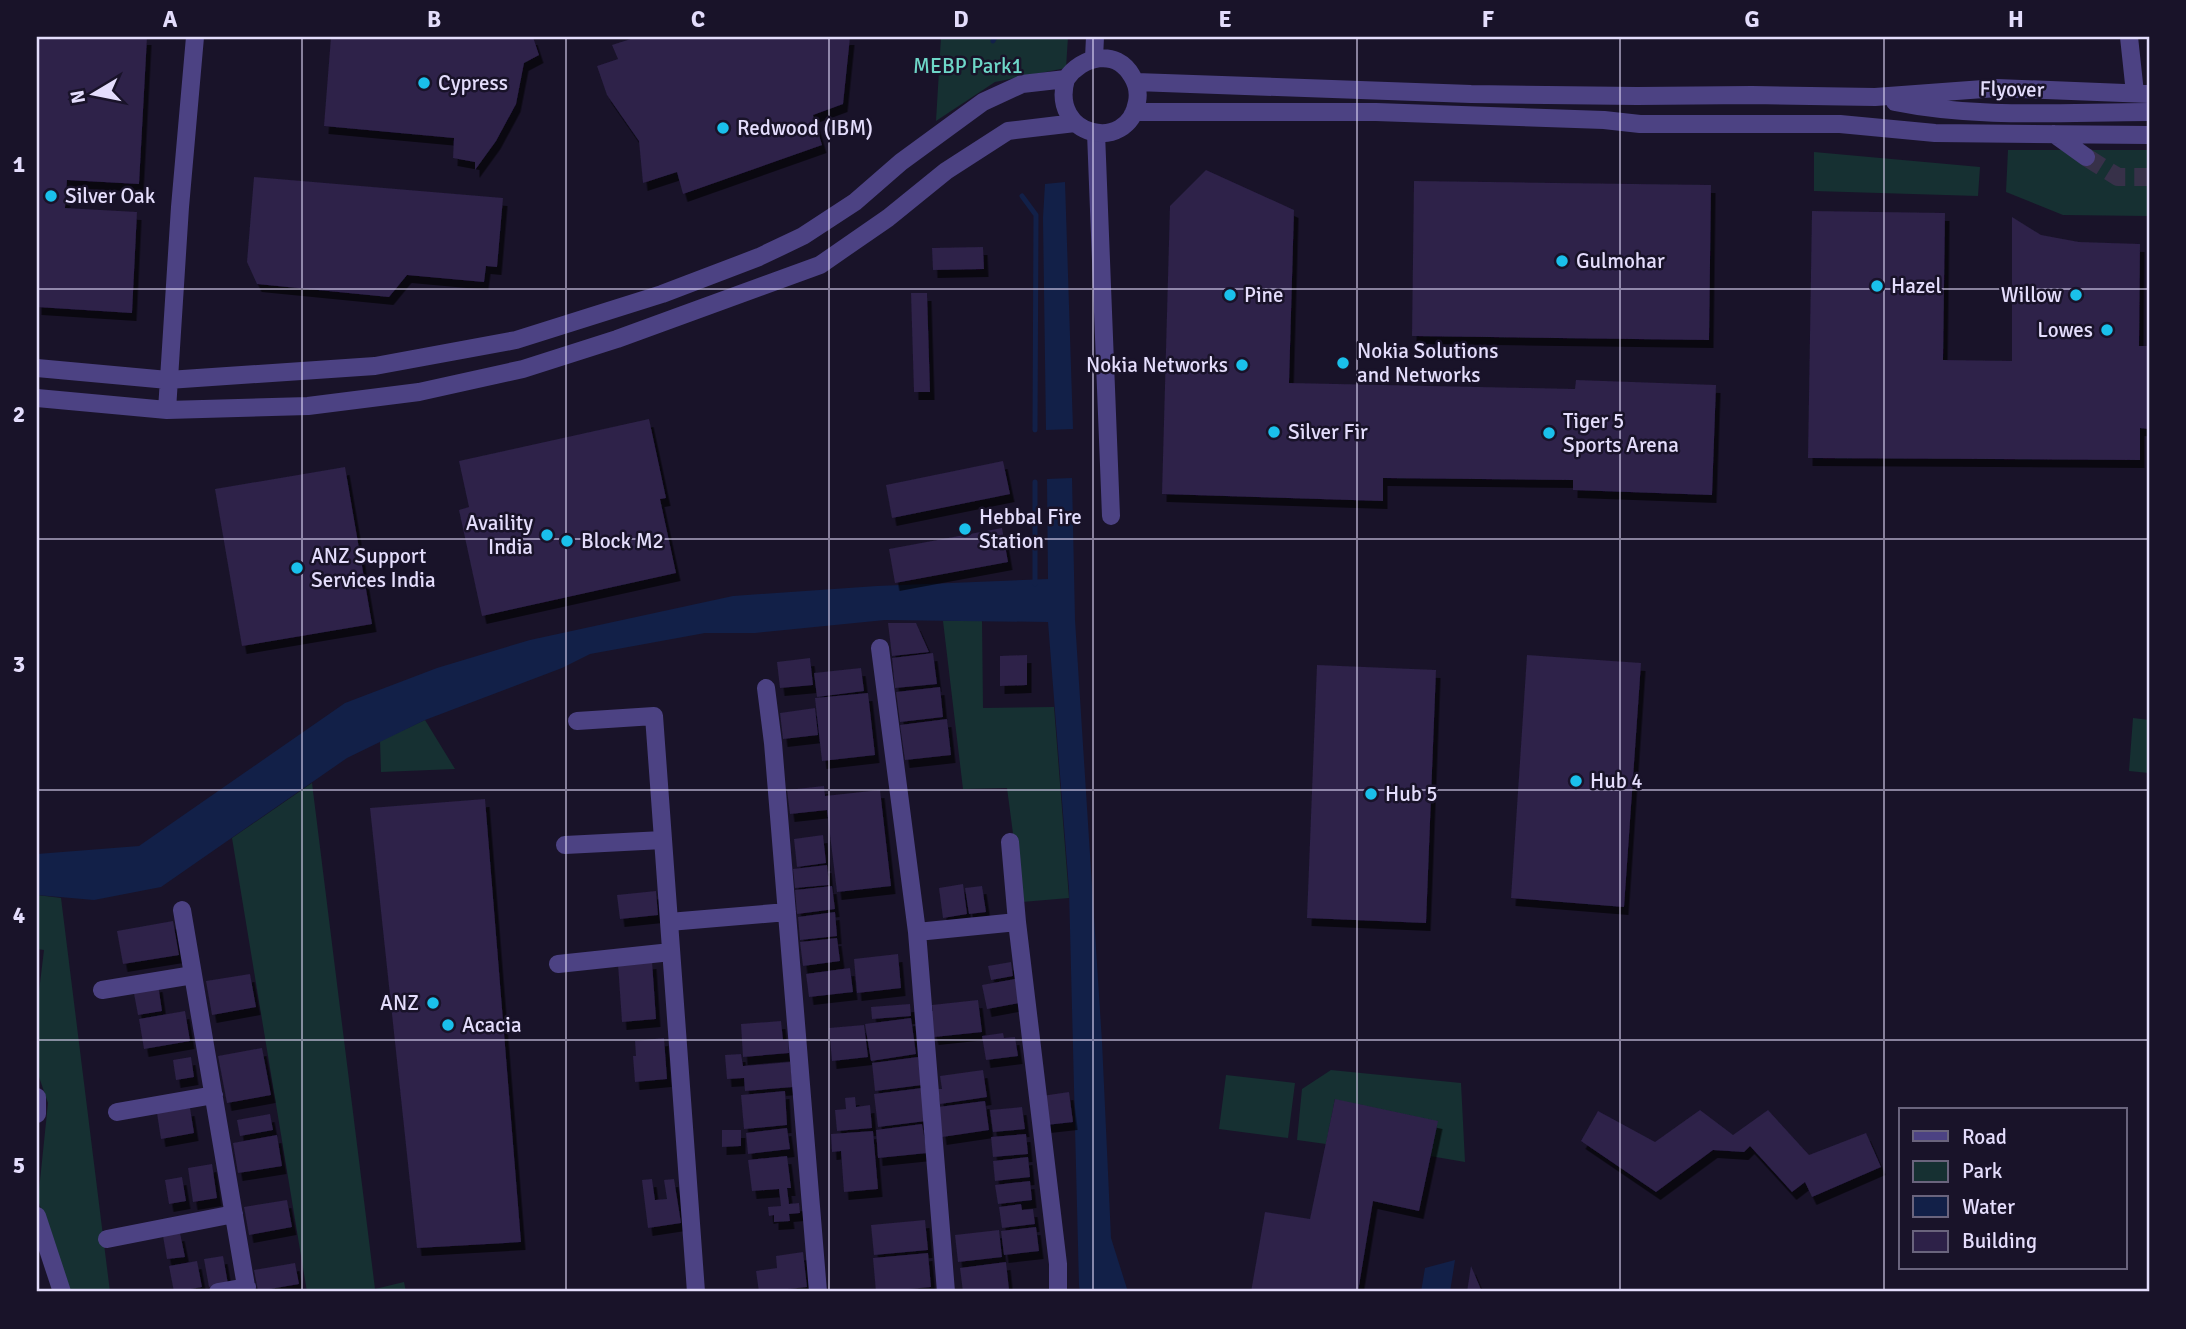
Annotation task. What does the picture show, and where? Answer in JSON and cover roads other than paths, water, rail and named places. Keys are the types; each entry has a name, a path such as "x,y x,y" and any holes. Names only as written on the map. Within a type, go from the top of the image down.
{"street":[{"path":"167,410 195,37"},
{"path":"1094,58 1095,37"},
{"path":"1136,82 1471,94 1637,96 1752,94 1875,97 1997,88 2142,94 2129,37"},
{"path":"1094,58 1119,62 1136,82 1138,95 1134,112 1120,128 1108,133 1084,130 1067,114 1063,102 1066,79 1073,69 1094,58"},
{"path":"37,368 168,380 374,366 516,340 662,294 759,257 803,236 855,202 901,162 983,102 1022,84 1066,79"},
{"name":"Flyover","path":"1875,97 1931,109 1989,113 2149,112"},
{"path":"1134,112 1376,113 1604,120 1640,124 1840,124 1935,133 2149,135"},
{"path":"37,398 167,410 308,405 419,392 535,365 617,339 820,265 888,218 946,171 1008,131 1075,123"},
{"path":"1096,133 1111,516"},
{"path":"2054,134 2086,157"},
{"path":"880,648 917,932 946,1292"},
{"path":"766,688 774,743 818,1292"},
{"path":"577,721 654,716 696,1292"},
{"path":"565,845 663,840"},
{"path":"1010,842 1058,1264 1058,1292"},
{"path":"181,910 247,1290 218,1292"},
{"path":"669,922 787,912"},
{"path":"917,932 1017,922"},
{"path":"558,964 671,952"},
{"path":"102,990 193,975"},
{"path":"117,1112 214,1095"},
{"path":"37,1097 37,1114"},
{"path":"107,1239 234,1214"},
{"path":"37,1216 62,1292"}],"water":[{"path":"1065,182 1073,429 1046,430 1043,218 1045,184"},
{"path":"1072,478 1075,620 1102,1042 1111,1238 1128,1292 1080,1292 1079,1285 1069,889 1048,622 885,620 755,633 705,633 590,654 562,668 425,720 347,758 161,887 94,900 37,895 37,854 139,846 345,703 437,668 530,640 733,596 877,586 1048,579 1047,479"},
{"path":"1455,1260 1450,1292 1421,1292 1425,1268"}],"waterway":[{"path":"993,41 995,37"},
{"path":"1022,196 1036,215 1035,430"},
{"path":"1035,482 1035,584"}],"tunnel":[{"path":"2086,157 2118,177 2149,177"}],"place":[{"name":"Cypress","path":"424,83"},
{"name":"Redwood (IBM)","path":"723,128"},
{"name":"Silver Oak","path":"51,196"},
{"name":"Gulmohar","path":"1562,261"},
{"name":"Hazel","path":"1877,286"},
{"name":"Pine","path":"1230,295"},
{"name":"Willow","path":"2076,295"},
{"name":"Lowes","path":"2107,330"},
{"name":"Nokia Solutions and Networks","path":"1343,363"},
{"name":"Nokia Networks","path":"1242,365"},
{"name":"Silver Fir","path":"1274,432"},
{"name":"Tiger 5 Sports Arena","path":"1549,433"},
{"name":"Hebbal Fire Station","path":"965,529"},
{"name":"Availity India","path":"547,535"},
{"name":"Block M2","path":"567,541"},
{"name":"ANZ Support Services India","path":"297,568"},
{"name":"Hub 4","path":"1576,781"},
{"name":"Hub 5","path":"1371,794"},
{"name":"ANZ","path":"433,1003"},
{"name":"Acacia","path":"448,1025"}],"park label":[{"name":"MEBP Park1","path":"968,66"}]}
